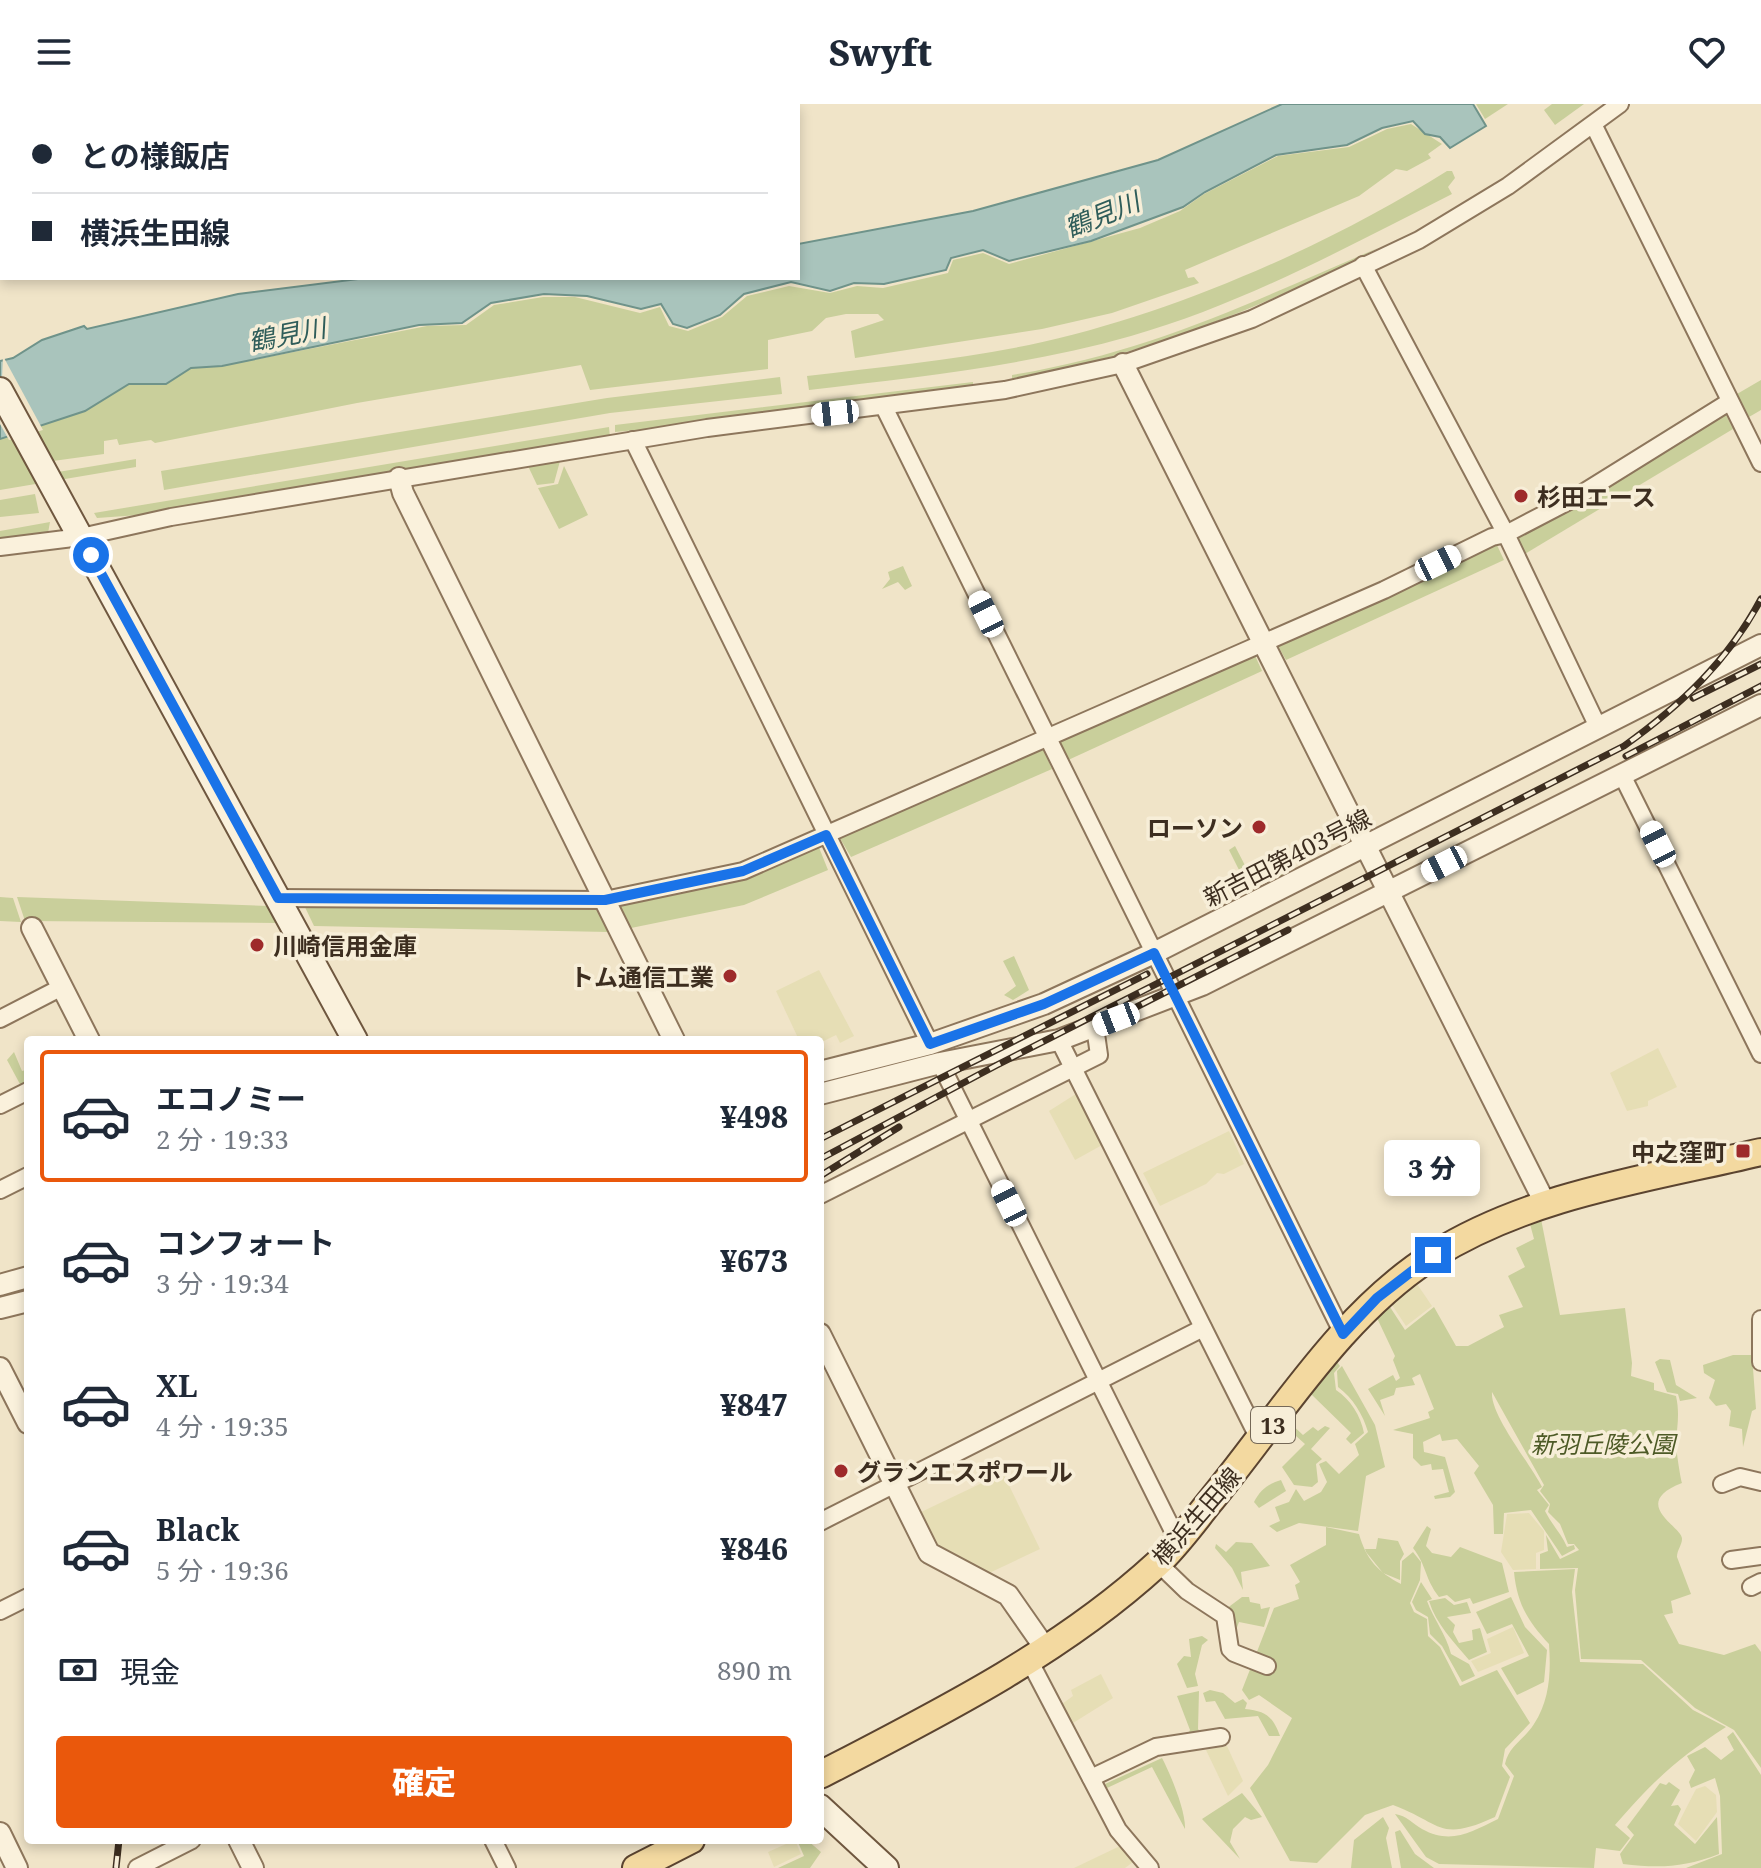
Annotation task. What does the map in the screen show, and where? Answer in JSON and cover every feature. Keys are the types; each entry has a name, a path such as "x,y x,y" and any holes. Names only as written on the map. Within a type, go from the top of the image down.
{"main road":[{"path":"0,390 353,1036"},
{"name":"横浜生田線","path":"824,1773 917,1725 1083,1624 1158,1563 1260,1441 1343,1334 1387,1290 1433,1255 1475,1231 1546,1205 1761,1152"},
{"path":"824,1811 886,1868"},
{"path":"636,1868 683,1844"}],"street":[{"path":"0,547 81,537 171,517 633,440 1005,390 1123,364 1252,319 1450,223 1594,126 1620,104"},
{"path":"1594,126 1761,463"},
{"path":"1363,265 1506,534 1598,727"},
{"path":"1123,364 1261,644 1546,1205"},
{"path":"278,898 605,900 743,871 1261,644 1492,537 1506,534 1573,499 1729,402"},
{"path":"884,407 1343,1334"},
{"path":"633,440 930,1044"},
{"path":"399,478 410,507 672,1036"},
{"name":"新吉田第403号線","path":"824,1071 930,1044 1044,1004 1154,953 1761,645"},
{"path":"824,1093 940,1063 1059,1040 1175,995 1761,705"},
{"path":"1622,775 1761,1054"},
{"path":"32,928 87,1036"},
{"path":"0,1019 62,987"},
{"path":"824,1193 1099,1055 1095,1027"},
{"path":"1059,1040 1260,1441"},
{"path":"940,1063 1178,1541"},
{"path":"0,1105 24,1093"},
{"path":"0,1190 24,1178"},
{"path":"0,1285 24,1278"},
{"path":"0,1308 24,1302"},
{"path":"1761,1319 1761,1362"},
{"path":"824,1520 1203,1328"},
{"path":"824,1342 929,1553 1008,1595 1091,1778 1118,1830 1147,1867"},
{"path":"0,1368 24,1415"},
{"path":"1722,1484 1740,1477 1761,1482"},
{"path":"1731,1560 1761,1556"},
{"path":"1158,1563 1187,1591 1225,1616 1230,1649 1234,1653 1267,1666"},
{"path":"0,1611 24,1599"},
{"path":"1091,1778 1156,1747 1221,1737"},
{"path":"0,1833 17,1868"},
{"path":"137,1868 184,1844"},
{"path":"241,1844 253,1868"},
{"path":"495,1844 507,1868"}],"shaded area":[{"path":"819,970 854,1036 840,1043 836,1035 824,1041 824,1036 797,1036 776,991"},
{"path":"1658,1048 1677,1087 1648,1101 1648,1106 1627,1111 1610,1073"},
{"path":"1079,1092 1104,1144 1075,1160 1049,1111"},
{"path":"1229,1131 1244,1164 1224,1174 1217,1173 1206,1184 1160,1206 1143,1173"},
{"path":"1417,1284 1432,1306 1406,1326 1392,1305"},
{"path":"1003,1473 1040,1549 987,1574 935,1546 919,1513"},
{"path":"1529,1513 1544,1531 1544,1550 1536,1553 1536,1569 1513,1570 1501,1552 1507,1514"},
{"path":"1513,1627 1524,1653 1478,1672 1471,1661 1491,1653 1487,1639"},
{"path":"1101,1674 1113,1698 1073,1723 1062,1704 1073,1696 1071,1690"},
{"path":"1227,1746 1243,1781 1228,1796 1206,1750"},
{"path":"1705,1786 1716,1795 1717,1812 1696,1841 1678,1824 1696,1789"},
{"path":"786,1844 797,1844 801,1854 774,1867 768,1852"},
{"path":"1120,1846 1133,1862 1125,1868 1074,1868"}],"green space":[{"path":"1476,104 1508,104 1485,119"},
{"path":"1552,104 1584,104 1555,125 1544,110"},
{"path":"1411,124 1442,144 1428,154 1431,158 1407,171 1396,169 1359,196 1185,270 1188,278 1194,277 1199,283 1112,313 1042,329 855,358 851,331 884,320 878,314 846,314 826,318 812,331 768,340 768,369 590,390 581,365 357,403 155,443 151,440 119,445 117,439 104,441 104,454 31,464 40,475 136,459 136,467 0,490 0,439 85,411 129,384 166,384 191,368 222,366 427,326 466,325 494,305 543,297 575,297 640,313 660,307 669,326 688,331 722,317 747,296 789,286 830,293 857,286 883,288 948,273 953,260 983,253 1009,264 1140,228 1180,211 1204,194 1278,156 1349,147 1387,129"},
{"path":"1452,171 1455,178 1448,187 1452,194 1255,291 1173,323 1091,346 1011,363 809,390 807,376 1002,350 1136,316 1245,276 1298,252"},
{"path":"1378,248 1289,291 1200,328 1107,358 1012,381 1012,375 1110,353 1200,323"},
{"path":"780,377 782,394 610,413 164,490 161,471 607,398"},
{"path":"1761,380 1761,410 1749,417 1737,394"},
{"path":"973,382 973,387 638,433 637,430 615,432 615,425"},
{"path":"1724,411 1733,429 1523,555 1515,537"},
{"path":"609,427 610,438 153,514 97,518 94,513"},
{"path":"560,461 554,483 537,485 528,466"},
{"path":"564,466 588,515 559,529 538,488 558,484"},
{"path":"35,494 39,513 0,517 0,500"},
{"path":"50,522 48,533 0,541 0,531"},
{"path":"1496,543 1504,560 1286,660 1278,646"},
{"path":"903,566 912,586 905,590 898,582 882,589 890,579 888,572"},
{"path":"1253,651 1262,671 1066,761 1057,743"},
{"path":"1043,749 1052,769 851,857 838,835"},
{"path":"818,845 828,870 744,905 631,928 618,909 624,900"},
{"path":"1235,846 1253,881 1285,866 1288,874 1247,886 1229,850"},
{"path":"0,897 13,898 21,922 0,921"},
{"path":"17,897 268,906 276,923 25,921"},
{"path":"303,903 598,906 609,932 314,926"},
{"path":"1014,956 1029,990 1013,1000 1004,995 1016,986 1003,961"},
{"path":"14,1052 24,1070 24,1084 21,1086 7,1060"},
{"name":"新羽丘陵公園","path":"1541,1219 1560,1315 1625,1308 1631,1376 1654,1383 1654,1390 1676,1396 1676,1446 1682,1483 1659,1499 1659,1507 1682,1539 1677,1557 1691,1594 1671,1601 1673,1613 1664,1615 1679,1644 1724,1655 1755,1644 1761,1652 1761,1768 1734,1730 1695,1708 1641,1660 1581,1659 1575,1590 1578,1568 1540,1569 1540,1554 1548,1551 1546,1535 1560,1559 1579,1550 1574,1544 1568,1544 1560,1524 1548,1512 1550,1504 1540,1491 1544,1485 1492,1392 1497,1413 1542,1487 1537,1490 1549,1505 1545,1511 1567,1547 1574,1545 1575,1549 1562,1556 1531,1510 1504,1513 1503,1534 1494,1534 1493,1505 1474,1473 1479,1466 1457,1439 1442,1441 1440,1434 1423,1442 1424,1452 1445,1457 1455,1492 1450,1497 1435,1499 1434,1496 1449,1492 1443,1469 1432,1470 1431,1464 1421,1466 1413,1458 1413,1434 1393,1430 1430,1418 1428,1412 1434,1409 1420,1374 1412,1378 1415,1385 1396,1388 1394,1395 1380,1400 1385,1416 1368,1389 1393,1375 1396,1381 1400,1378 1393,1360 1395,1356 1377,1318 1390,1307 1405,1330 1434,1307 1456,1346 1468,1346 1504,1327 1499,1315 1523,1307 1508,1276 1525,1267 1516,1248 1534,1239 1530,1224"},
{"path":"1733,1355 1752,1355 1756,1409 1752,1411 1743,1447 1742,1429 1729,1426 1731,1411 1726,1404 1716,1406 1709,1398 1715,1380 1704,1373 1703,1365"},
{"path":"1670,1360 1676,1385 1697,1398 1680,1401 1678,1394 1667,1392 1655,1362"},
{"path":"1337,1362 1340,1366 1334,1373 1336,1390 1354,1408 1364,1433 1351,1444 1346,1439 1351,1433 1311,1394"},
{"path":"1342,1366 1375,1425 1385,1467 1366,1476 1358,1531 1299,1523 1277,1532 1269,1526 1280,1521 1275,1507 1289,1502 1296,1489 1304,1501 1321,1492 1327,1482 1319,1464 1326,1461 1339,1474 1359,1455 1355,1444 1368,1432 1357,1407 1338,1387 1337,1371"},
{"path":"1289,1422 1303,1435 1313,1427 1318,1431 1325,1426 1330,1428 1311,1449 1322,1459 1316,1464 1318,1482 1312,1487 1294,1485 1282,1467 1305,1444 1286,1427"},
{"path":"1281,1480 1286,1491 1259,1508 1254,1502 1259,1494"},
{"path":"1427,1526 1431,1529 1426,1546 1432,1553 1451,1557 1460,1547 1502,1563 1509,1592 1473,1604 1470,1598 1455,1602 1447,1595 1439,1597 1413,1548"},
{"path":"1326,1527 1359,1534 1374,1564 1401,1584 1402,1561 1413,1552 1421,1562 1420,1580 1410,1603 1414,1612 1427,1619 1428,1636 1440,1647 1460,1686 1497,1670 1530,1723 1505,1749 1502,1766 1510,1777 1495,1817 1462,1829 1441,1828 1393,1805 1365,1815 1317,1863 1290,1861 1250,1788 1268,1765 1292,1718 1259,1695 1249,1700 1242,1690 1274,1608 1299,1599 1295,1585 1300,1582 1290,1565 1326,1545"},
{"path":"1378,1538 1398,1541 1404,1554 1400,1561 1400,1580 1383,1573 1366,1552 1365,1549 1376,1549"},
{"path":"1236,1542 1252,1543 1270,1566 1241,1572 1243,1590 1232,1568 1215,1548 1216,1544 1226,1552"},
{"path":"1575,1569 1572,1592 1580,1662 1643,1664 1693,1710 1726,1727 1680,1760 1642,1795 1615,1825 1630,1838 1620,1851 1596,1848 1594,1868 1439,1864 1426,1857 1395,1814 1432,1834 1442,1836 1461,1835 1498,1819 1514,1776 1505,1764 1507,1757 1539,1715 1549,1675 1549,1644 1525,1611 1514,1572"},
{"path":"1421,1582 1432,1599 1427,1601 1451,1654 1469,1664 1475,1676 1462,1682 1442,1646 1430,1634 1428,1617 1416,1610 1412,1602"},
{"path":"1242,1597 1249,1597 1250,1602 1260,1604 1261,1609 1270,1607 1264,1627 1239,1622 1232,1641 1226,1609"},
{"path":"1511,1597 1525,1627 1547,1650 1544,1682 1517,1695 1501,1668 1529,1656 1512,1624 1487,1634 1476,1612"},
{"path":"1445,1598 1454,1605 1467,1602 1471,1613 1447,1617 1455,1625 1453,1632 1459,1643 1473,1640 1472,1630 1480,1628 1487,1652 1469,1660 1446,1632 1429,1601"},
{"path":"1202,1636 1208,1640 1202,1645 1195,1674 1198,1686 1187,1688 1177,1664 1184,1656 1191,1657 1189,1639"},
{"path":"1210,1690 1223,1693 1235,1703 1243,1699 1247,1703 1245,1709 1267,1716 1280,1736 1269,1736 1258,1716 1225,1719 1215,1701 1206,1702 1203,1693"},
{"path":"1199,1691 1198,1729 1203,1736 1186,1738 1190,1730 1177,1696"},
{"path":"1733,1732 1761,1775 1761,1868 1686,1868 1722,1854 1720,1796 1715,1778 1691,1788 1689,1782 1695,1770 1687,1756 1705,1747 1721,1760 1734,1750 1727,1737"},
{"path":"1162,1758 1181,1804 1185,1829 1152,1767 1107,1788 1105,1784"},
{"path":"1669,1782 1680,1790 1671,1806 1678,1805 1681,1809 1674,1825 1695,1844 1717,1817 1719,1854 1671,1866 1623,1864 1620,1854 1634,1835 1627,1827 1660,1783 1666,1785"},
{"path":"1242,1793 1262,1817 1251,1820 1245,1817 1233,1829 1230,1842 1240,1859 1202,1819"},
{"path":"1383,1817 1389,1828 1386,1838 1392,1868 1351,1868 1354,1840"},
{"path":"1400,1830 1415,1854 1434,1868 1401,1868 1395,1832"},
{"path":"799,1844 812,1844 821,1852 810,1868 778,1868 804,1856"}],"water":[{"name":"鶴見川","path":"1282,104 1473,104 1486,126 1450,148 1440,137 1425,134 1413,121 1382,128 1347,145 1276,155 1183,207 1091,241 1009,261 983,250 951,258 946,270 884,284 854,283 830,291 791,282 744,294 720,315 687,328 673,324 661,304 641,309 587,296 544,294 491,303 462,323 419,325 222,366 191,368 166,384 129,384 85,411 0,439 0,361 13,358 42,340 84,326 87,329 238,294 350,280 800,280 800,244 973,211 1158,160"}],"pier":[{"path":"3,356 43,430 9,440 0,424"}],"railway":[{"path":"824,1157 997,1065 1624,746 1702,680 1734,642 1761,599"},
{"path":"1693,698 1761,664"},
{"path":"1626,756 1761,686"},
{"path":"1099,1026 1288,930"},
{"path":"824,1137 1147,974"},
{"path":"824,1174 899,1127"},
{"path":"116,1868 119,1844"}],"place":[{"name":"杉田エース","path":"1521,496"},
{"name":"ローソン","path":"1259,827"},
{"name":"川崎信用金庫","path":"257,945"},
{"name":"トム通信工業","path":"730,976"},
{"name":"中之窪町","path":"1743,1151"},
{"name":"グランエスポワール","path":"841,1471"}],"route":[{"path":"91,555 278,898 605,900 743,871 826,835 930,1044 1044,1004 1154,953 1343,1334 1377,1298 1433,1255"}]}
